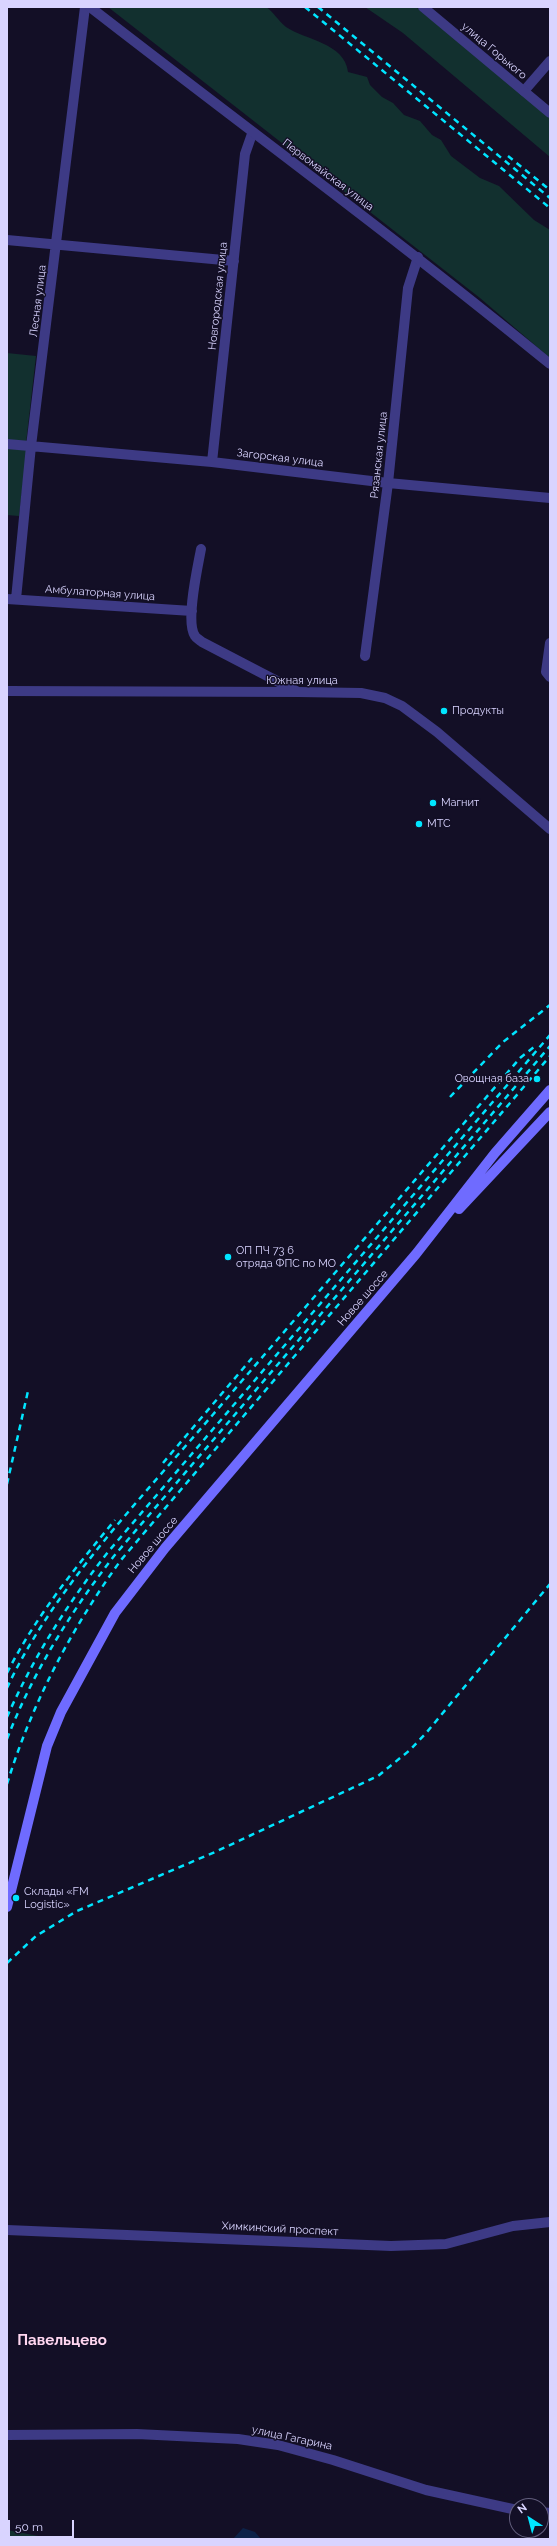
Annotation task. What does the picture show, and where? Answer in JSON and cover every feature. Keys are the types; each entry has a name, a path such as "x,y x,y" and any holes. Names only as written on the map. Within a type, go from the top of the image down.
{"main road":[{"name":"Новое шоссе","path":"7,1907 47,1746 61,1712 115,1613 165,1548 416,1254 495,1153 550,1090"},
{"name":"Новое шоссе","path":"416,1254 550,1112"}],"street":[{"name":"Лесная улица","path":"11,599 57,245 85,7"},
{"name":"Первомайская улица","path":"90,7 252,134 418,257 550,364"},
{"name":"улица Горького","path":"423,7 550,113"},
{"path":"524,92 550,61"},
{"name":"Новгородская улица","path":"212,462 245,154 252,134"},
{"path":"7,240 234,261"},
{"name":"Рязанская улица","path":"365,656 388,483 408,288 418,257"},
{"name":"Загорская улица","path":"7,444 212,462 388,483 550,498"},
{"path":"200,549 192,612 194,635 202,642 298,692"},
{"name":"Амбулаторная улица","path":"11,599 192,612"},
{"path":"550,643 546,672 550,677"},
{"name":"Южная улица","path":"7,691 361,693 385,698 402,706 437,732 550,829"},
{"name":"Химкинский проспект","path":"7,2230 418,2246 446,2244 514,2226 550,2222"},
{"name":"улица Гагарина","path":"7,2435 137,2434 238,2439 278,2445 334,2460 426,2490 509,2508"}],"green space":[{"path":"108,7 266,7 286,27 332,48 345,62 348,72 367,77 370,85 382,97 393,103 404,115 420,121 432,135 441,140 451,156 480,178 499,186 534,220 550,230 550,358 480,298"},
{"path":"365,7 416,7 550,117 550,157 403,33"},
{"path":"7,353 36,356 26,443 7,441"},
{"path":"7,448 27,450 19,516 7,515"},
{"path":"7,2530 54,2539 7,2539"}],"water":[{"path":"243,2528 255,2532 261,2539 233,2539"}],"railway":[{"path":"305,7 550,208"},
{"path":"318,7 550,198"},
{"path":"508,156 550,190"},
{"path":"450,1097 503,1042 550,1005"},
{"path":"7,1717 17,1694 40,1651 79,1591 108,1552 550,1035"},
{"path":"7,1739 28,1690 54,1644 82,1599 114,1556 550,1046"},
{"path":"7,1688 26,1652 48,1617 72,1581 99,1547 520,1058 534,1047"},
{"path":"7,1784 28,1725 55,1668 86,1613 121,1560 550,1056"},
{"path":"163,1463 252,1358"},
{"path":"7,1484 28,1391"},
{"path":"7,1673 18,1652 43,1612 85,1556 115,1520"},
{"path":"7,1963 36,1936 77,1911 215,1852 378,1776 410,1750 427,1732 550,1584"}],"place":[{"name":"Продукты","path":"444,711"},
{"name":"Магнит","path":"433,803"},
{"name":"МТС","path":"419,824"},
{"name":"Овощная база","path":"537,1079"},
{"name":"ОП ПЧ 73 6 отряда ФПС по МО","path":"228,1257"},
{"name":"Склады «FM Logistic»","path":"16,1898"}],"district":[{"name":"Павельцево","path":"62,2340"}]}
